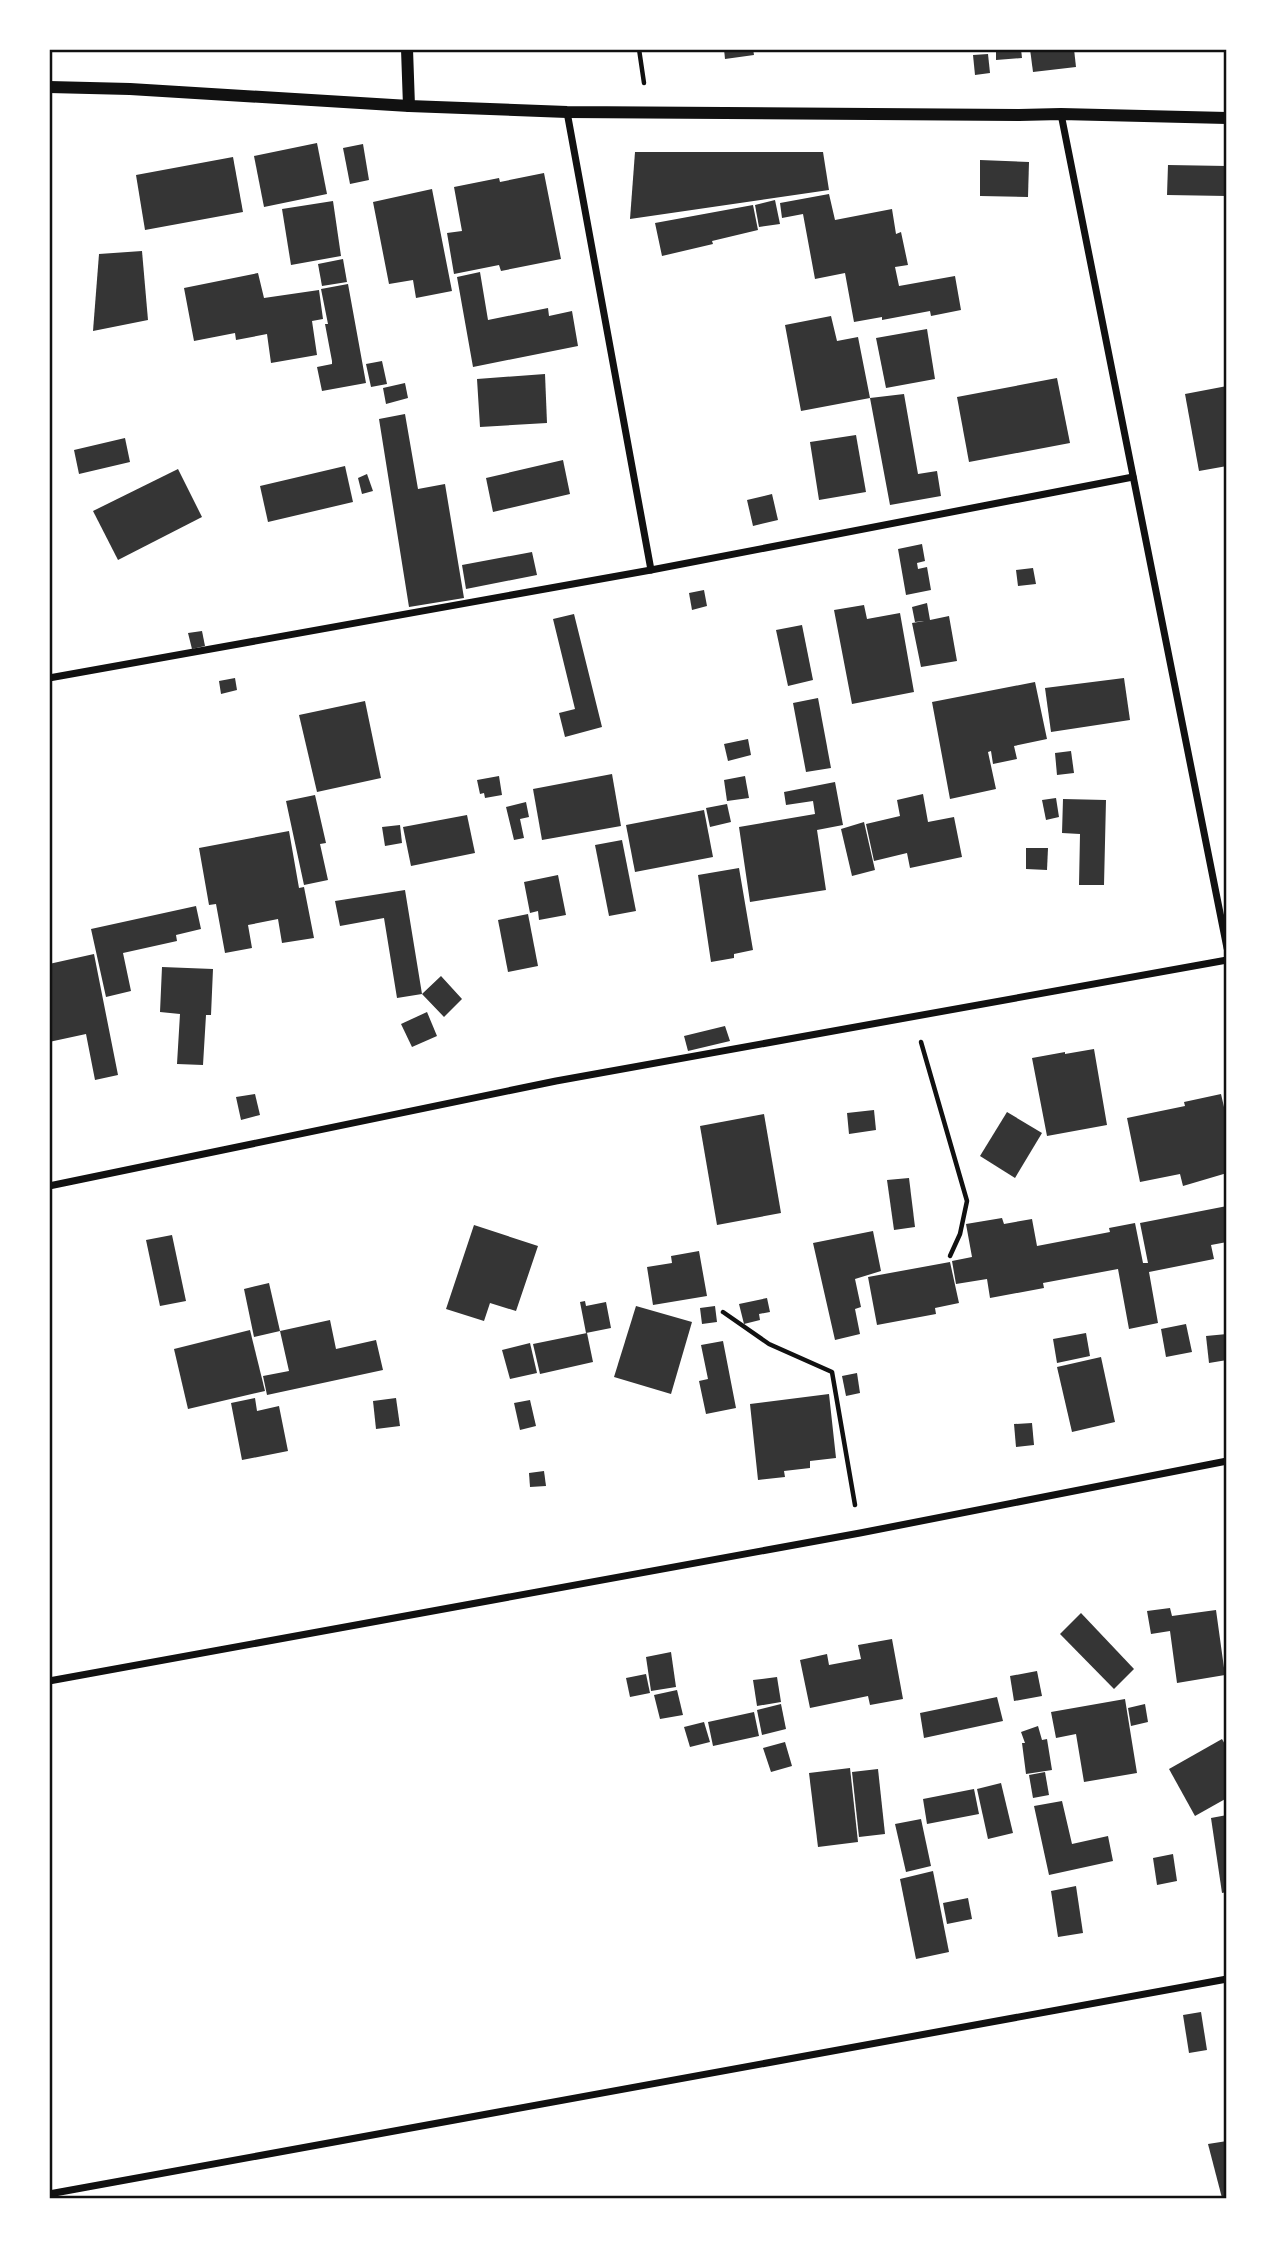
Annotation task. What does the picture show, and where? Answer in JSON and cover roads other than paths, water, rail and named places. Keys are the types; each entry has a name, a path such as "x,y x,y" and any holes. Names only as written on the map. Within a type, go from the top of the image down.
{"street":[{"path":"407,49 410,106"},
{"path":"49,87 567,112 1061,114 1227,118"},
{"path":"567,112 651,570"},
{"path":"1061,114 1227,948"},
{"path":"49,678 651,570 1133,477"},
{"path":"49,1186 556,1081 1227,960"},
{"path":"49,1681 860,1533 1227,1461"},
{"path":"49,2194 1227,1979"}]}
